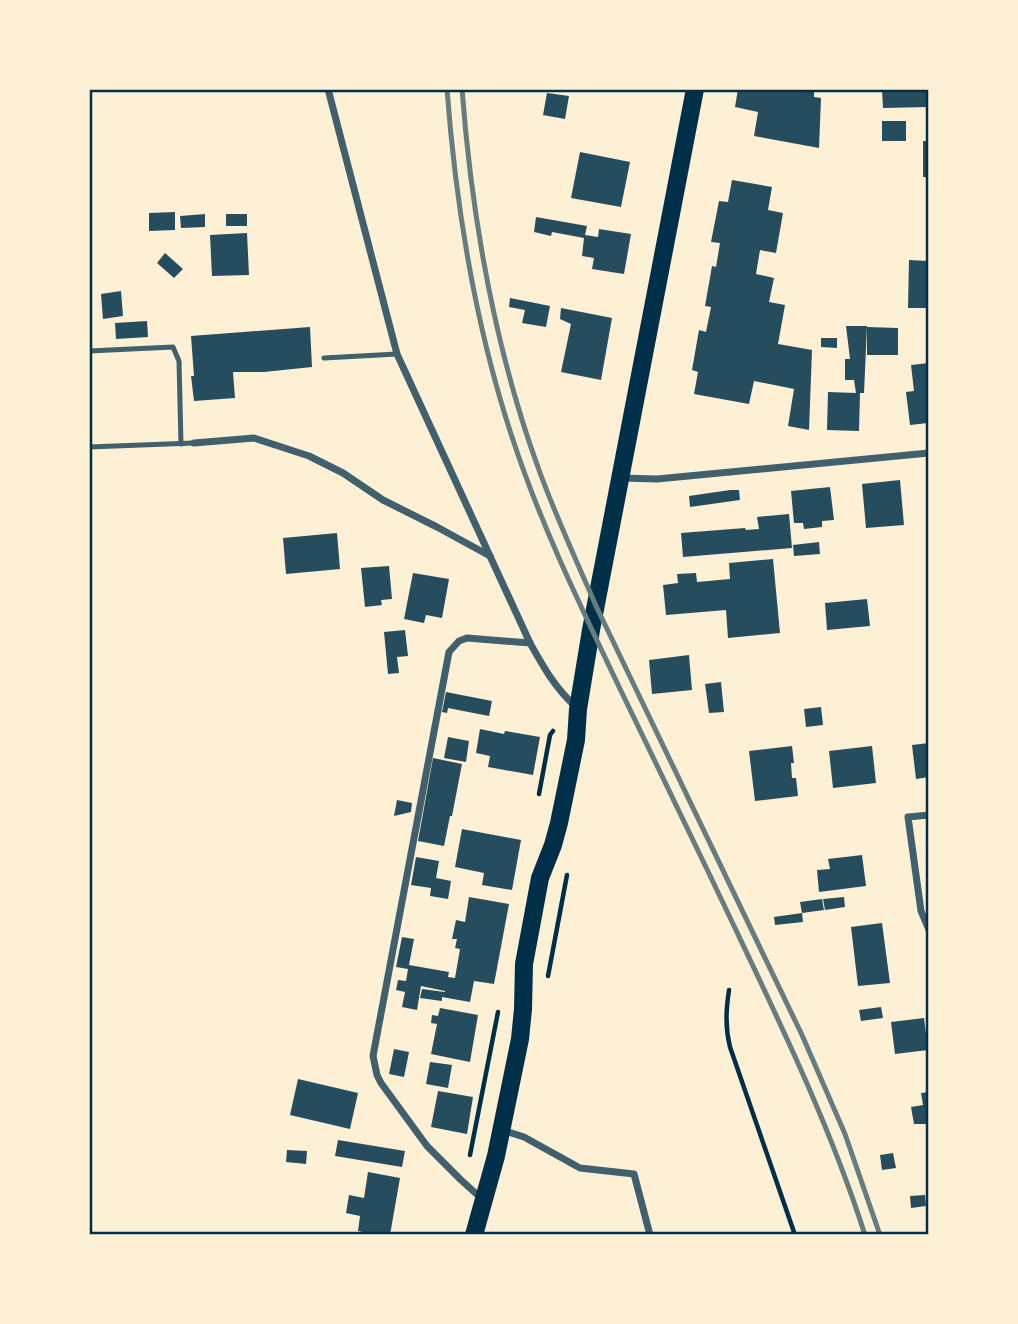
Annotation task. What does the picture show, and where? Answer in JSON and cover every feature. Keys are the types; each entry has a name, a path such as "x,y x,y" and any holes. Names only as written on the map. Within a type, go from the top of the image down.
{"main road":[{"path":"474,1235 520,1039 524,964 540,878 554,845 576,740 578,709 695,89"}],"street":[{"path":"328,89 397,354 530,643 548,676 578,709"},
{"path":"194,443 254,438 309,456 342,473 383,500 491,556"},
{"path":"621,478 657,479 929,453"},
{"path":"484,1200 427,1146 381,1083 373,1056 449,652 459,641 467,638 530,643"},
{"path":"929,815 908,817 920,911 929,930"},
{"path":"501,1129 524,1137 579,1168 634,1174 650,1235"}],"lane":[{"path":"89,351 173,347 178,361 181,444"},
{"path":"324,358 397,354"},
{"path":"89,447 194,443"}],"path":[{"path":"729,990 725,1015 730,1047 795,1235"}],"building":[{"path":"738,89 814,89 814,97 821,98 819,148 754,136 758,112 735,107"},
{"path":"882,89 929,89 929,107 883,108"},
{"path":"547,93 569,96 565,119 543,115"},
{"path":"882,121 906,121 906,141 882,141"},
{"path":"923,141 929,141 929,177 923,177"},
{"path":"580,152 630,162 621,207 571,198"},
{"path":"732,180 772,187 768,210 783,213 776,253 760,250 756,274 774,278 769,302 785,305 778,344 812,350 809,430 788,426 794,389 754,381 749,404 694,394 698,372 692,370 699,330 706,332 711,307 705,306 712,266 716,267 720,243 711,242 719,201 728,202"},
{"path":"175,212 175,230 149,231 149,213"},
{"path":"205,214 205,227 181,228 180,216"},
{"path":"226,214 247,214 247,226 226,226"},
{"path":"536,217 587,226 585,235 598,237 599,229 631,234 624,274 592,269 594,258 582,256 584,238 552,232 551,236 534,232"},
{"path":"247,233 249,275 212,276 210,235"},
{"path":"165,253 183,269 174,278 157,263"},
{"path":"909,260 929,261 929,308 908,308"},
{"path":"121,291 123,316 103,319 101,294"},
{"path":"510,298 550,306 546,327 522,323 525,310 509,307"},
{"path":"561,308 612,318 601,380 561,372 571,324 560,319"},
{"path":"147,321 148,337 116,339 115,323"},
{"path":"846,326 867,326 859,431 827,430 828,392 856,393 854,380 845,380 845,359 850,359"},
{"path":"310,327 312,367 233,372 235,398 194,401 191,336"},
{"path":"867,327 898,328 898,355 867,355"},
{"path":"821,338 837,338 837,348 821,347"},
{"path":"929,363 928,423 910,425 906,392 914,391 911,365"},
{"path":"900,480 904,525 866,528 862,484"},
{"path":"830,487 834,520 822,521 822,527 804,529 803,523 794,523 791,491"},
{"path":"739,490 740,500 690,507 689,496"},
{"path":"789,514 792,548 683,557 681,533 759,529 757,517"},
{"path":"337,533 340,569 286,574 283,538"},
{"path":"819,542 820,554 794,556 793,545"},
{"path":"773,559 780,633 728,638 726,610 666,615 663,585 678,583 677,574 696,573 697,582 730,579 729,563"},
{"path":"389,566 392,599 381,600 382,605 365,607 361,568"},
{"path":"413,573 449,579 442,618 426,615 424,623 404,619"},
{"path":"867,599 870,626 827,630 825,603"},
{"path":"405,630 408,656 397,657 399,673 388,674 384,632"},
{"path":"689,655 692,690 652,694 649,660"},
{"path":"721,682 724,712 709,713 705,684"},
{"path":"446,692 492,701 489,716 448,708 447,713 442,712"},
{"path":"821,707 823,725 806,727 804,709"},
{"path":"480,729 540,737 533,775 488,767 490,756 476,753"},
{"path":"448,737 469,741 466,762 444,758"},
{"path":"929,743 929,777 916,779 912,745"},
{"path":"792,746 792,778 796,778 798,796 755,801 749,751"},
{"path":"872,746 876,783 833,788 829,751"},
{"path":"433,758 462,764 444,846 418,841"},
{"path":"397,800 412,803 411,812 394,816"},
{"path":"462,829 521,840 512,890 482,885 484,873 455,867"},
{"path":"862,855 866,886 819,892 817,870 830,869 828,859"},
{"path":"416,857 439,861 436,878 451,881 448,899 430,896 431,888 411,885"},
{"path":"469,897 509,904 494,984 474,981 470,1002 442,997 442,1001 420,998 422,989 445,992 421,986 417,1010 402,1007 405,992 396,990 398,980 406,981 408,969 396,967 402,937 414,939 409,965 449,972 448,977 455,978 460,949 455,948 457,939 452,939 456,920 465,922"},
{"path":"844,897 845,907 825,910 823,899"},
{"path":"822,899 824,910 802,913 800,902"},
{"path":"802,913 803,922 775,925 774,917"},
{"path":"882,923 890,983 858,986 851,927"},
{"path":"881,1007 883,1018 861,1021 859,1010"},
{"path":"440,1008 478,1015 470,1062 431,1054 437,1024 431,1023 432,1015 438,1016"},
{"path":"924,1018 928,1050 895,1054 891,1022"},
{"path":"394,1049 409,1052 404,1077 389,1074"},
{"path":"430,1062 452,1065 448,1088 426,1084"},
{"path":"298,1079 358,1093 350,1129 290,1115"},
{"path":"438,1091 473,1097 467,1134 431,1127"},
{"path":"929,1092 929,1124 914,1124 911,1107 923,1105 921,1093"},
{"path":"338,1140 405,1151 402,1167 335,1156"},
{"path":"287,1150 307,1151 306,1164 286,1162"},
{"path":"893,1153 896,1168 882,1170 880,1155"},
{"path":"368,1172 400,1178 390,1235 358,1231 360,1216 346,1213 349,1195 364,1198"},
{"path":"925,1195 926,1206 911,1208 910,1196"}],"railway":[{"path":"447,89 469,267 488,354 524,473 578,601 788,1042 822,1118 865,1235"},
{"path":"462,89 472,186 487,282 509,377 539,470 597,608 802,1035 845,1134 880,1235"}]}
